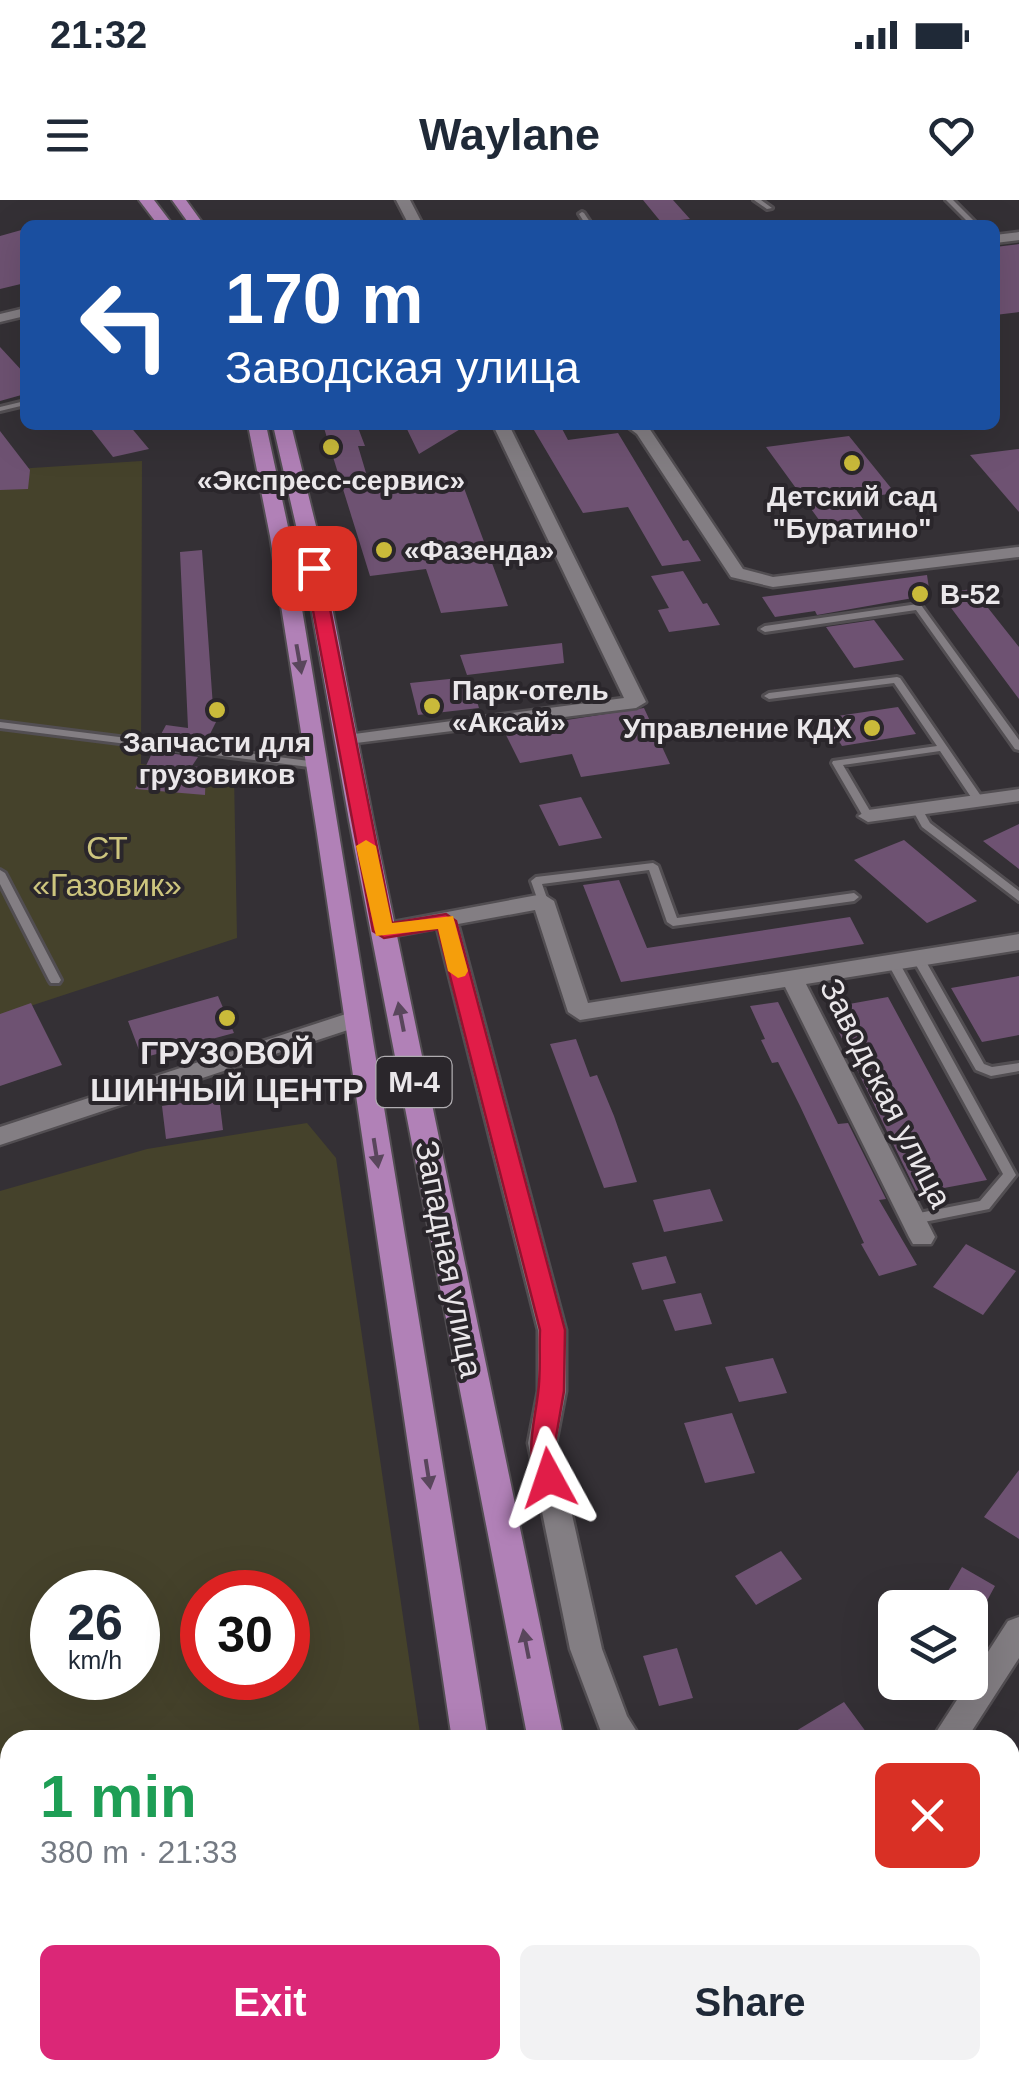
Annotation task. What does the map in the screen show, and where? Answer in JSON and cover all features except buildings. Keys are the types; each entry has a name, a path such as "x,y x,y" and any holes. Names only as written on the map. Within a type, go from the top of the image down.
{"main road":[{"path":"146,200 162,220"},
{"path":"179,200 194,220"},
{"name":"Западная улица","path":"258,430 318,765 468,1730"},
{"name":"Западная улица","path":"283,430 308,534 544,1730"}],"street":[{"path":"346,741 636,702 503,430"},
{"path":"641,430 737,573 773,582 1019,552"},
{"path":"868,816 1019,795"},
{"path":"384,931 543,901"},
{"name":"Заводская улица","path":"543,901 580,1012 1019,942"},
{"path":"446,921 552,1330 552,1391 542,1443 586,1650 617,1730"},
{"name":"Заводская улица","path":"792,978 918,1228"},
{"path":"0,1136 355,1018"},
{"path":"954,1730 1019,1631"}],"lane":[{"path":"757,200 770,208"},
{"path":"949,200 971,220"},
{"path":"582,214 586,220"},
{"path":"765,628 918,607 1019,747"},
{"path":"769,696 897,680 979,800"},
{"path":"0,725 318,765"},
{"path":"868,816 837,764 944,748"},
{"path":"917,810 926,825 1019,897"},
{"path":"543,901 536,881 652,866 673,922 854,897"},
{"path":"0,873 55,980"},
{"path":"918,958 980,1066 991,1072 1019,1067"},
{"path":"893,962 1010,1175 984,1205 918,1228"}],"green space":[{"name":"СТ «Газовик»","path":"142,461 141,764 234,775 237,938 0,1016 0,470"},
{"path":"307,1123 336,1158 420,1730 0,1730 0,1191 147,1149"}],"slow traffic":[{"path":"366,846 384,931 446,921 458,971"}],"place":[{"name":"«Экспресс-сервис»","path":"331,447"},
{"name":"Детский сад \"Буратино\"","path":"852,463"},
{"name":"«Фазенда»","path":"384,550"},
{"name":"В-52","path":"920,594"},
{"name":"Парк-отель «Аксай»","path":"432,706"},
{"name":"Запчасти для грузовиков","path":"217,710"},
{"name":"Управление КДХ","path":"872,728"},
{"name":"ГРУЗОВОЙ ШИННЫЙ ЦЕНТР","path":"227,1018"}],"route":[{"path":"314,568 384,931 446,921 552,1330 552,1391 542,1443 549,1478"}]}
